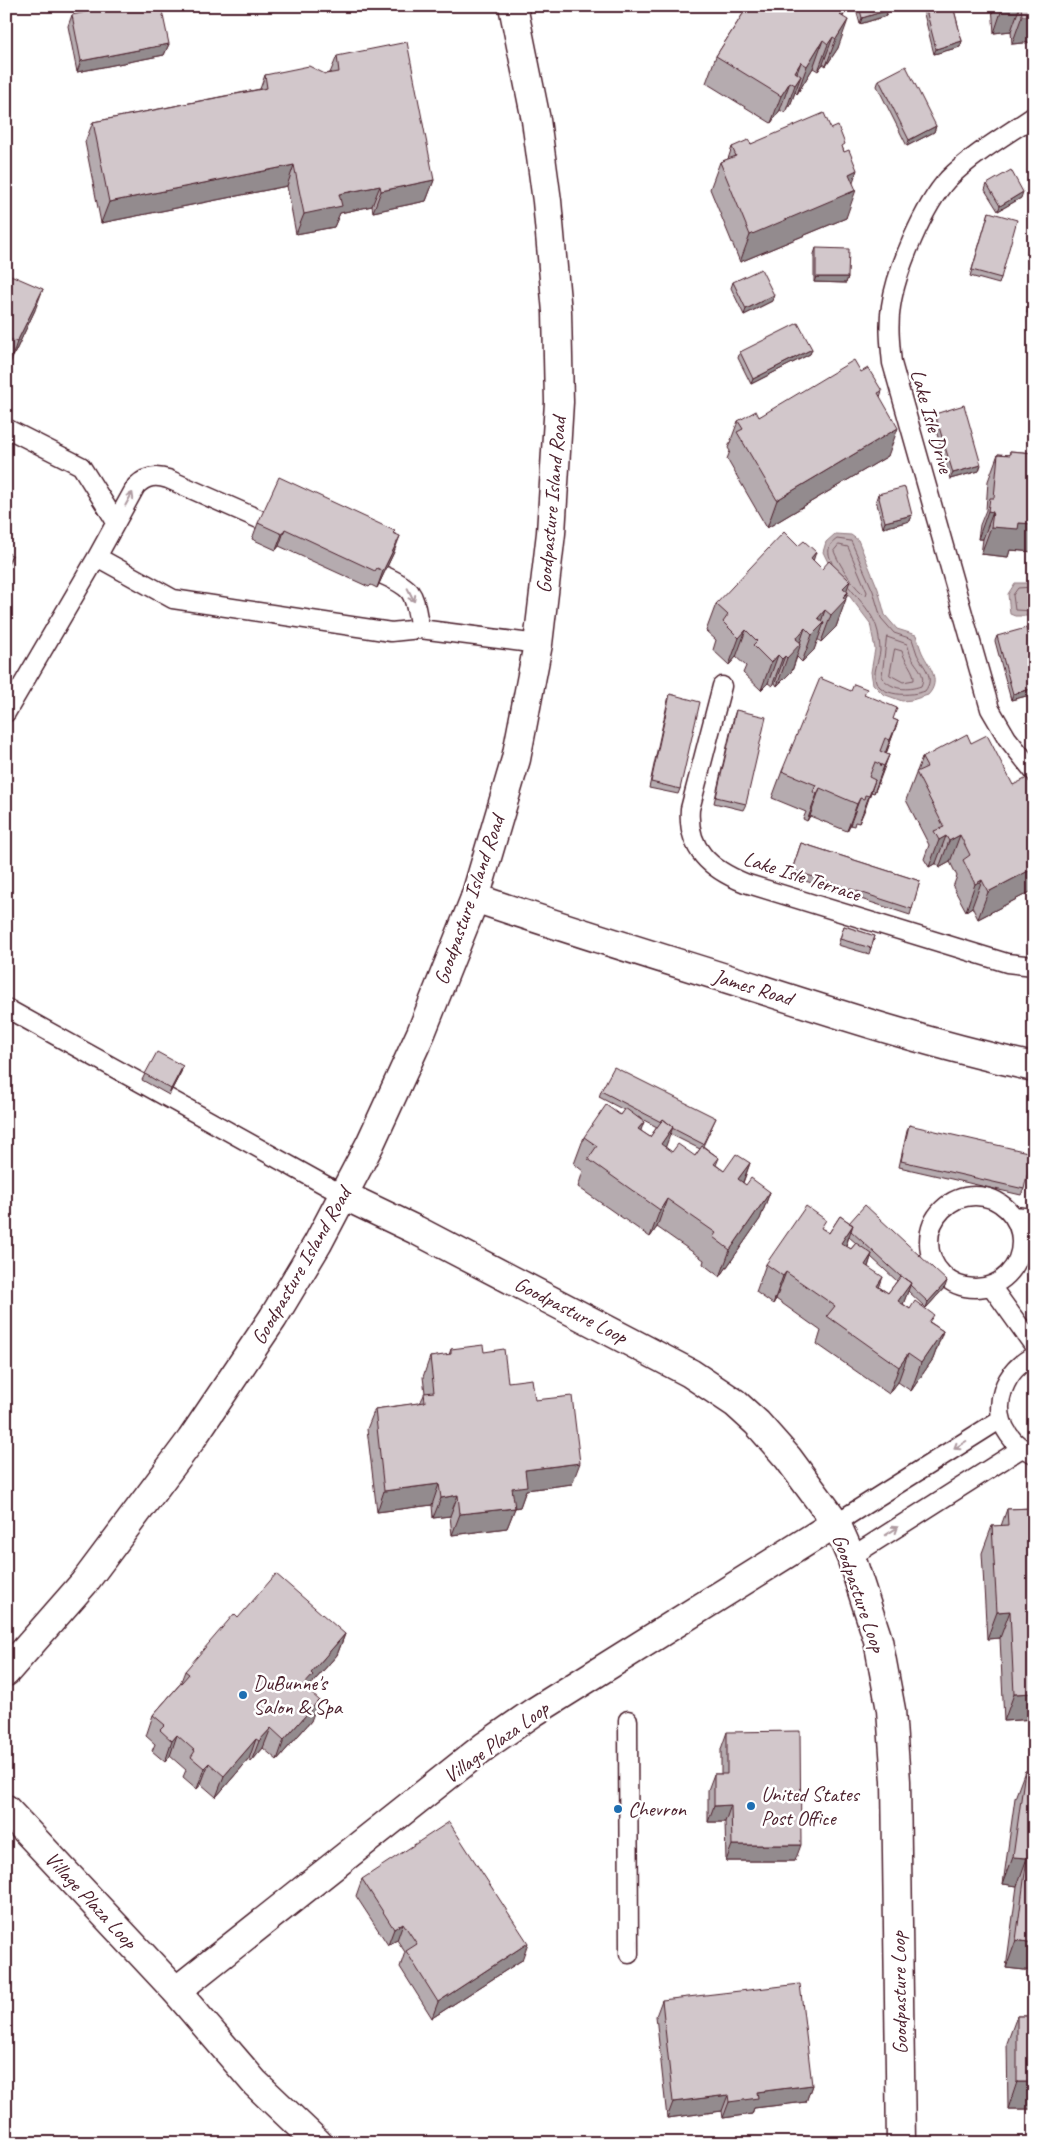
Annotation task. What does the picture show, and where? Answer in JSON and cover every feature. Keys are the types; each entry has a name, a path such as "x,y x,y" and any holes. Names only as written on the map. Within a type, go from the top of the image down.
{"street":[{"name":"Goodpasture Island Road","path":"6,1672 84,1583 191,1440 273,1318 370,1144 421,1033 475,898 516,759 538,644 551,533 559,402 556,312 547,201 536,120 513,6"},
{"name":"James Road","path":"475,898 554,925 852,1018 971,1052 1034,1067"},
{"name":"Goodpasture Loop","path":"343,1195 416,1230 690,1373 735,1403 757,1423 788,1458 836,1523 851,1557 878,1640 891,1710 896,1781 901,2143"},
{"name":"Village Plaza Loop","path":"176,1991 486,1746 534,1712 836,1523"},
{"name":"Village Plaza Loop","path":"6,1809 176,1991 255,2083 318,2143"}],"lane":[{"name":"Lake Isle Drive","path":"1034,116 968,162 938,192 918,227 902,266 891,305 889,324 892,363 990,708 1007,738 1034,772"},
{"path":"6,428 81,466 116,522"},
{"path":"6,713 136,486 142,480 160,476 261,520"},
{"path":"97,557 174,599 391,632 420,629 538,644"},
{"path":"383,575 408,588 415,604 420,629"},
{"name":"Lake Isle Terrace","path":"722,686 690,809 690,830 697,848 704,856 724,873 745,883 1007,963 1034,966"},
{"path":"6,1008 343,1195"},
{"path":"972,1196 988,1197 1002,1204 1014,1216 1020,1231 1021,1250 1016,1266 1006,1278 991,1286 976,1290 958,1286 944,1278 934,1265 929,1250 929,1234 935,1218 942,1208 956,1200 972,1196"},
{"path":"1014,1216 1034,1218"},
{"path":"991,1286 1034,1346"},
{"path":"851,1557 1028,1451 1008,1435 1001,1418 1000,1400 1005,1382 1022,1361 1034,1356"},
{"path":"836,1523 1001,1418"},
{"path":"628,1720 629,1954"}],"water":[{"path":"835,534 851,535 858,540 878,589 885,615 897,629 916,635 934,678 932,689 928,695 902,701 883,694 873,684 871,672 875,649 870,623 835,577 823,552 826,542"},
{"path":"1015,583 1034,583 1034,616 1015,616 1010,614 1008,594"}],"building":[{"path":"114,6 161,6 169,44 81,61 72,15"},
{"path":"748,6 846,6 840,15 848,20 836,39 833,37 828,44 823,40 807,66 801,62 795,72 801,76 795,85 790,82 781,96 716,56"},
{"path":"859,6 887,6 888,10 862,18"},
{"path":"925,6 953,6 962,41 936,49"},
{"path":"1021,6 1034,6 1034,16 1022,16"},
{"path":"407,42 434,180 381,191 380,186 339,194 342,206 304,214 294,165 109,202 93,122 267,88 265,75 309,66 325,74 339,72 337,56"},
{"path":"906,66 936,126 909,140 879,80"},
{"path":"824,113 831,129 838,126 845,144 842,146 844,152 849,150 857,170 849,174 856,190 750,235 720,162 736,156 732,147 748,140 751,144"},
{"path":"1011,170 1023,192 1000,206 987,184"},
{"path":"989,212 1017,220 1001,278 972,270"},
{"path":"816,248 849,249 848,277 816,277"},
{"path":"761,269 774,295 746,309 733,282"},
{"path":"6,273 43,289 17,342 6,337"},
{"path":"798,323 812,349 753,379 740,352"},
{"path":"854,360 861,372 868,368 882,391 878,393 898,428 777,500 737,432 743,429 738,421 756,411 759,417"},
{"path":"964,405 981,465 953,473 935,414"},
{"path":"1010,451 1034,453 1034,524 1019,523 1018,529 991,527 993,512 988,511 990,498 994,498 998,454 1010,455"},
{"path":"279,477 395,531 393,533 400,536 383,571 377,568 375,571 285,529 282,534 258,523"},
{"path":"905,487 912,515 885,522 878,494"},
{"path":"784,532 798,546 804,541 816,552 811,558 822,569 829,561 850,581 843,588 848,592 843,597 846,599 831,615 825,610 818,618 824,623 812,635 805,628 796,639 801,643 787,658 785,656 782,659 778,655 771,663 753,645 757,641 746,630 739,638 723,622 728,615 716,604"},
{"path":"6,552 12,555 6,565"},
{"path":"1026,628 1034,654 1034,688 1013,694 997,636"},
{"path":"820,678 851,691 854,684 867,689 864,694 897,708 893,719 898,721 890,740 885,738 880,751 889,755 884,766 875,762 869,777 875,780 869,796 865,795 864,799 860,798 857,804 820,788 817,794 813,792 816,785 782,771"},
{"path":"670,694 700,702 680,789 651,782"},
{"path":"736,710 766,717 746,804 716,797"},
{"path":"967,734 971,743 987,735 1013,785 1027,778 1029,782 1034,779 1034,789 1032,790 1034,793 1034,868 988,892 982,880 975,884 963,860 970,855 960,835 949,841 946,836 939,840 934,831 944,827 916,772 927,767 922,758"},
{"path":"801,843 920,881 912,909 792,870"},
{"path":"844,926 875,936 871,948 840,939"},
{"path":"157,1052 183,1066 171,1089 145,1074"},
{"path":"614,1067 716,1118 703,1144 672,1128 663,1119 661,1122 601,1091"},
{"path":"606,1105 620,1115 625,1108 644,1122 638,1129 650,1137 663,1119 673,1127 661,1144 672,1152 678,1144 695,1156 702,1146 719,1158 714,1164 724,1171 736,1154 750,1163 738,1179 746,1185 751,1178 770,1192 730,1250 713,1237 716,1233 667,1199 660,1210 588,1159 597,1146 584,1137"},
{"path":"909,1125 1032,1153 1024,1189 901,1161"},
{"path":"865,1205 947,1281 928,1302 910,1285 911,1283 900,1276 851,1231 853,1225 849,1223"},
{"path":"806,1206 826,1220 821,1228 829,1233 840,1216 853,1225 841,1243 851,1249 856,1243 872,1254 865,1265 883,1277 877,1286 888,1293 901,1276 911,1283 898,1301 910,1309 915,1301 934,1315 929,1322 943,1331 921,1363 908,1354 899,1367 827,1316 835,1306 786,1272 783,1276 766,1264"},
{"path":"483,1345 484,1352 504,1349 508,1382 532,1379 535,1400 572,1396 580,1463 525,1470 527,1486 512,1488 515,1508 460,1514 458,1495 441,1498 439,1484 384,1491 375,1409 425,1402 424,1393 434,1392 430,1357 451,1354 451,1349"},
{"path":"1034,1508 1034,1693 1014,1694 1010,1611 997,1612 992,1526 1008,1525 1007,1509"},
{"name":"DuBunne's Salon & Spa","path":"276,1574 345,1634 311,1673 313,1675 303,1686 319,1700 284,1740 271,1728 259,1741 256,1739 224,1776 209,1763 204,1768 191,1757 195,1751 177,1735 172,1741 160,1730 165,1725 153,1715 189,1674 185,1671 234,1614 238,1618"},
{"name":"United States Post Office","path":"800,1731 801,1845 732,1845 731,1805 714,1806 714,1774 727,1774 727,1732"},
{"path":"1025,1771 1034,1772 1034,1943 1016,1940 1027,1858 1013,1857"},
{"path":"449,1822 528,1943 438,2002 406,1951 417,1944 403,1923 394,1929 362,1879"},
{"path":"800,1984 812,2085 757,2092 758,2098 729,2102 728,2095 673,2102 662,2000"},
{"path":"1017,2016 1034,2016 1034,2082 1017,2082"},
{"path":"6,2035 11,2040 6,2045"}],"place":[{"name":"DuBunne's Salon & Spa","path":"243,1695"},
{"name":"United States Post Office","path":"751,1806"},
{"name":"Chevron","path":"618,1809"}]}
